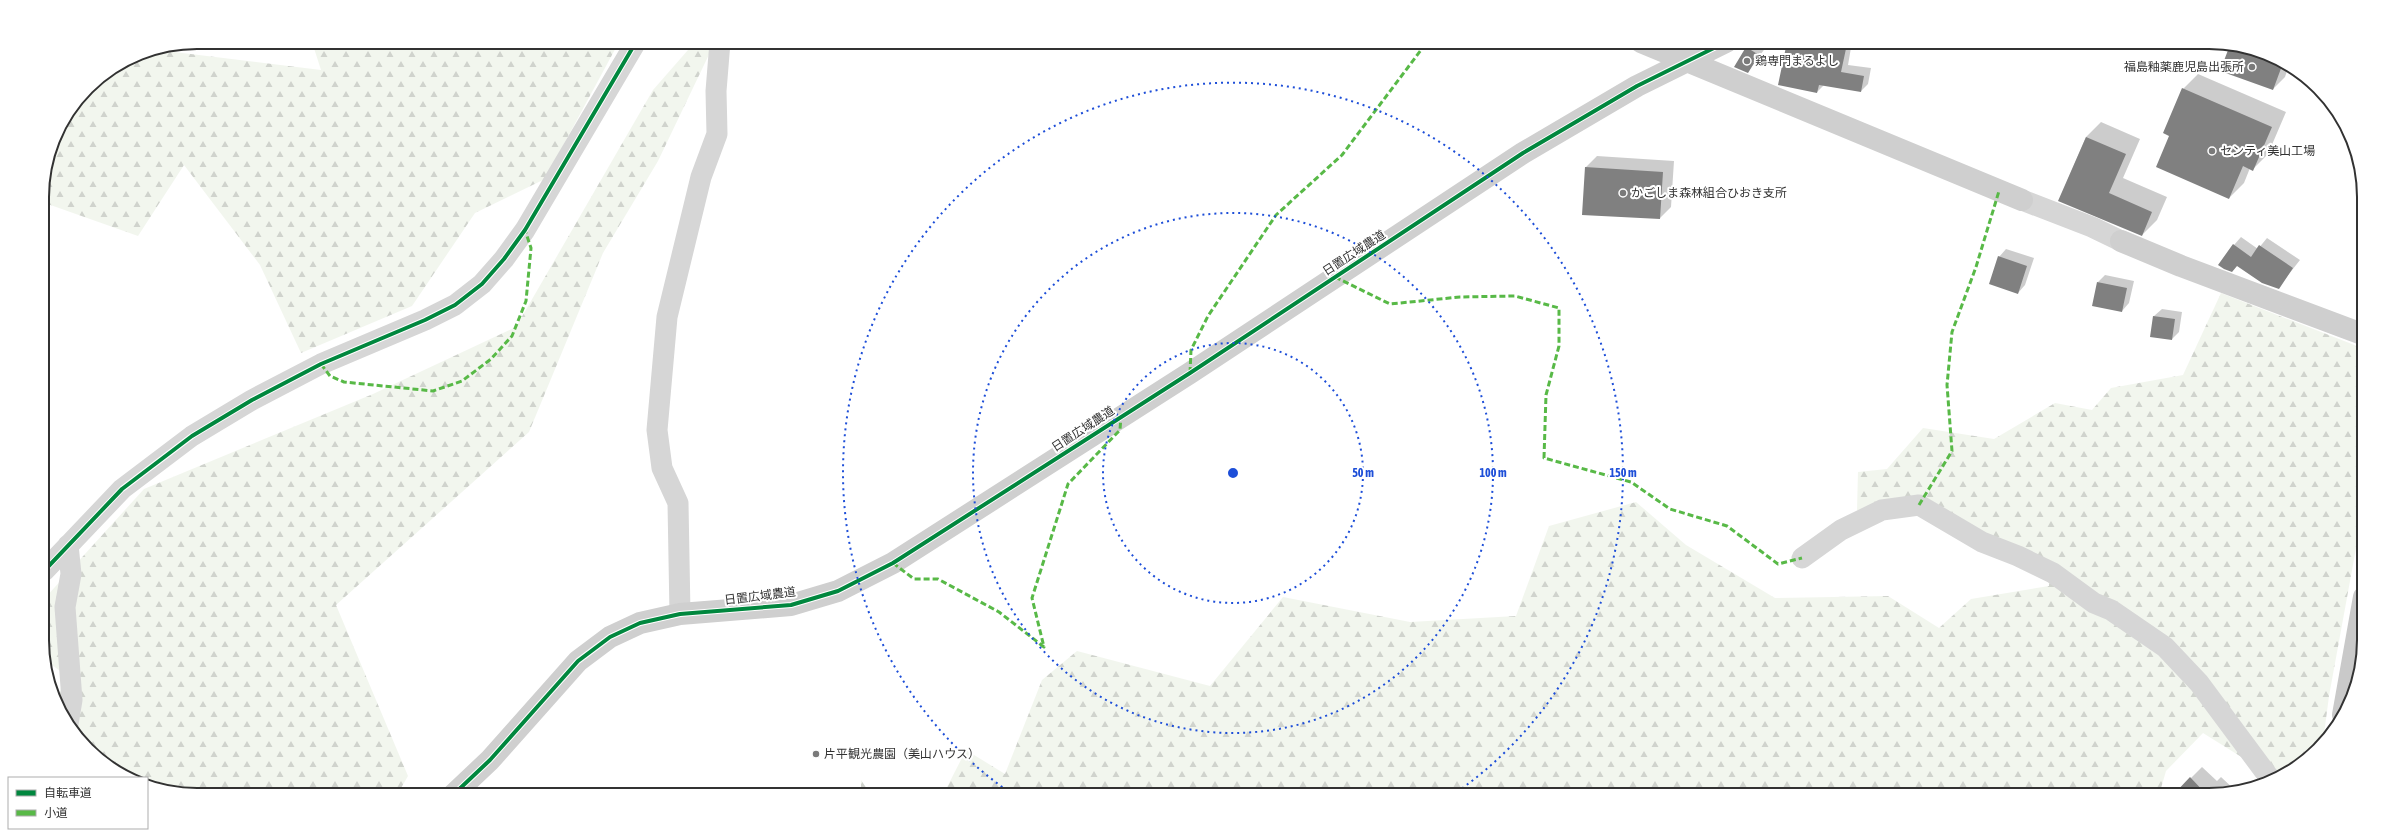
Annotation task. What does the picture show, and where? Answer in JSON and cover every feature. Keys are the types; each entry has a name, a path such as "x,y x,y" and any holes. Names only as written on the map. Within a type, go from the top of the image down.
{"main road":[{"path":"2346,696 2357,636"}],"street":[{"path":"49,565 122,489 192,436 252,400 321,364 425,320 455,305 482,284 504,259 525,230 632,49"},
{"path":"680,614 678,503 662,468 657,430 667,317 701,177 717,134 716,91 719,49"},
{"path":"1658,49 2022,200 2092,227 2181,266 2357,332"},
{"name":"日置広域農道","path":"460,788 490,760 578,661 610,636 640,623 680,614 791,605 838,591 893,563 1190,373 1523,153 1637,86 1712,49"},
{"path":"1802,558 1841,530 1882,510 1919,504 1982,542 2018,556 2053,573 2094,603 2111,610 2165,647 2199,683 2268,776"},
{"path":"68,544 71,574 65,607 72,700 70,715"}],"green space":[{"path":"314,49 615,49 545,179 475,213 412,306 301,353 260,265 184,165 138,236 49,204 49,187 52,168 64,131 74,115 92,92 115,74 131,64 149,57 170,52 321,70"},
{"path":"689,49 712,49 658,161 603,253 529,432 336,605 408,776 401,788 178,787 159,783 148,780 148,777 140,777 131,773 99,751 92,745 74,722 60,696 63,673 51,664 49,650 49,594 144,489 373,394 516,327 653,90"},
{"path":"2221,293 2357,346 2357,543 2329,696 2324,732 2307,751 2291,763 2270,775 2203,733 2166,771 2161,788 947,788 966,750 1005,774 1042,680 1077,651 1210,686 1283,597 1410,622 1516,616 1549,526 1636,502 1686,545 1775,598 1888,596 1939,628 1971,599 2049,586 2048,563 1923,511 1857,510 1858,472 1887,469 1923,428 1994,439 2055,403 2092,410 2111,388 2183,375"},
{"path":"861,780 866,788 861,788"}],"building":[{"name":"鶏専門まるよし","path":"1745,49 1749,49 1759,55 1748,73 1734,67"},
{"path":"1786,49 1846,49 1841,72 1864,76 1861,92 1819,85 1817,93 1778,85"},
{"name":"福島釉薬鹿児島出張所","path":"2228,50 2266,60 2281,68 2273,90 2220,71"},
{"name":"センティ美山工場","path":"2182,88 2272,127 2253,171 2243,166 2229,199 2156,167 2169,136 2163,133"},
{"path":"2086,137 2126,154 2109,193 2152,212 2142,236 2058,201"},
{"name":"かごしま森林組合ひおき支所","path":"1585,167 1663,172 1660,219 1582,215"},
{"path":"2233,244 2251,257 2259,245 2293,268 2279,289 2262,283 2237,266 2232,272 2224,269 2218,265"},
{"path":"1998,256 2027,266 2018,294 1989,284"},
{"path":"2097,282 2127,288 2122,312 2092,306"},
{"path":"2153,316 2175,319 2172,340 2150,337"},
{"path":"2190,777 2200,788 2180,788"}],"marked path":[{"path":"1190,373 1191,350 1208,316 1276,215 1342,155 1422,49"},
{"path":"1919,505 1952,451 1947,385 1952,332 1976,267 1999,191"},
{"path":"321,364 330,376 344,382 433,391 462,381 491,359 512,336 526,301 531,248 525,230"},
{"path":"1335,277 1390,304 1460,297 1515,296 1559,308 1559,346 1546,395 1544,458 1631,482 1670,509 1727,526 1778,564 1802,558"},
{"path":"893,563 914,579 938,579 999,612 1044,647 1032,598 1068,484 1120,430 1121,416"}],"cycle path":[{"path":"49,566 122,489 192,436 252,400 321,364 425,320 455,305 482,284 504,259 525,230 632,49"},
{"path":"460,788 490,760 578,661 610,637 640,623 680,614 791,605 838,591 893,563 1190,373 1523,153 1637,86 1712,49"}],"place":[{"name":"鶏専門まるよし","path":"1747,61"},
{"name":"福島釉薬鹿児島出張所","path":"2252,67"},
{"name":"センティ美山工場","path":"2212,151"},
{"name":"かごしま森林組合ひおき支所","path":"1623,193"},
{"name":"片平観光農園（美山ハウス）","path":"816,754"}]}
